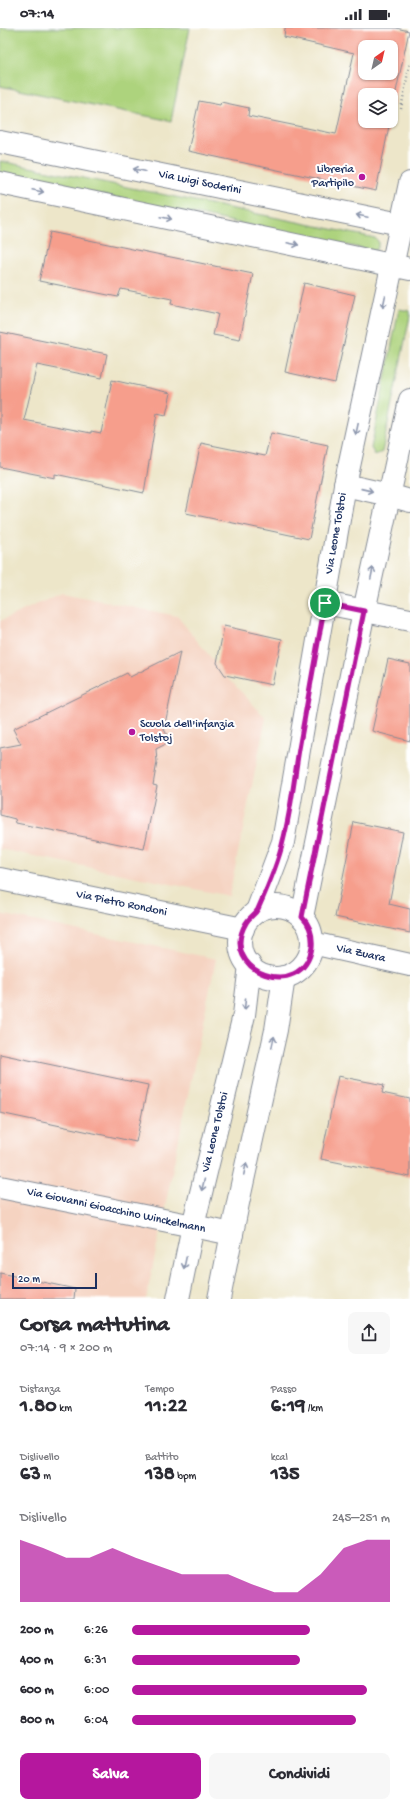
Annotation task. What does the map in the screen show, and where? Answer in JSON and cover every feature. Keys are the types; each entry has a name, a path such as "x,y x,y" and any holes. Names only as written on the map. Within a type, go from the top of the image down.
{"street":[{"name":"Via Luigi Soderini","path":"0,142 405,225"},
{"path":"0,183 401,266"},
{"name":"Via Leone Tolstoi","path":"243,929 247,920 257,911 283,842 345,485 401,266 410,183"},
{"path":"302,917 364,611 410,400"},
{"path":"345,485 410,501"},
{"path":"325,603 410,620"},
{"name":"Via Pietro Rondoni","path":"0,879 243,929"},
{"path":"243,929 240,941 242,950 250,966 265,976 284,977 302,967 308,958 312,944 309,928 302,917 291,909 278,906 269,906 257,911"},
{"name":"Via Zuara","path":"312,944 410,965"},
{"name":"Via Leone Tolstoi","path":"178,1299 193,1226 244,1015 250,966"},
{"path":"219,1299 276,1030 284,977"},
{"name":"Via Giovanni Gioacchino Winckelmann","path":"0,1187 232,1234"}],"path":[{"path":"401,109 410,62"}],"shaded area":[{"name":"Scuola dell'infanzia Tolstoj","path":"62,593 177,616 225,675 266,718 229,896 0,849 0,621"},
{"path":"0,914 216,959 146,1299 0,1299"}],"green space":[{"path":"0,28 190,28 171,121 0,86"},
{"path":"0,161 375,238 378,241 378,247 375,251 0,174"},
{"path":"399,309 410,311 410,316 382,452 375,455 371,448"}],"building":[{"path":"285,28 396,28 409,31 397,88 358,88 358,128 389,128 376,191 188,151 199,101 220,105 221,102 249,108 248,116 336,134 354,53 284,37"},
{"path":"50,232 253,274 240,340 213,335 218,314 171,304 172,299 121,289 118,297 39,281"},
{"path":"304,283 355,295 335,383 285,372"},
{"path":"0,332 107,354 102,378 37,365 24,420 91,433 91,431 101,433 112,380 171,393 166,415 157,413 144,493 55,474 55,478 0,467"},
{"path":"271,433 328,445 309,539 186,513 201,443 265,456"},
{"path":"224,626 282,639 272,685 225,675 217,663"},
{"path":"180,652 164,729 170,742 156,749 157,762 153,785 157,786 144,849 16,823 15,819 0,815 0,748 21,744 13,729 127,673 130,677"},
{"path":"388,659 410,664 410,741 372,731"},
{"path":"354,822 403,832 389,904 410,909 410,933 335,917"},
{"path":"0,1054 148,1085 136,1142 0,1113"},
{"path":"338,1076 384,1085 382,1093 410,1099 410,1177 321,1159"},
{"path":"0,1273 75,1289 74,1299 0,1299"}],"place":[{"name":"Libreria Partipilo","path":"362,177"},
{"name":"Scuola dell'infanzia Tolstoj","path":"132,732"}],"route":[{"path":"325,603 364,611 302,917 311,932 311,949 306,962 299,970 278,978 269,977 260,974 247,962 243,954 240,941 247,920 257,911 283,842 325,603"}]}
